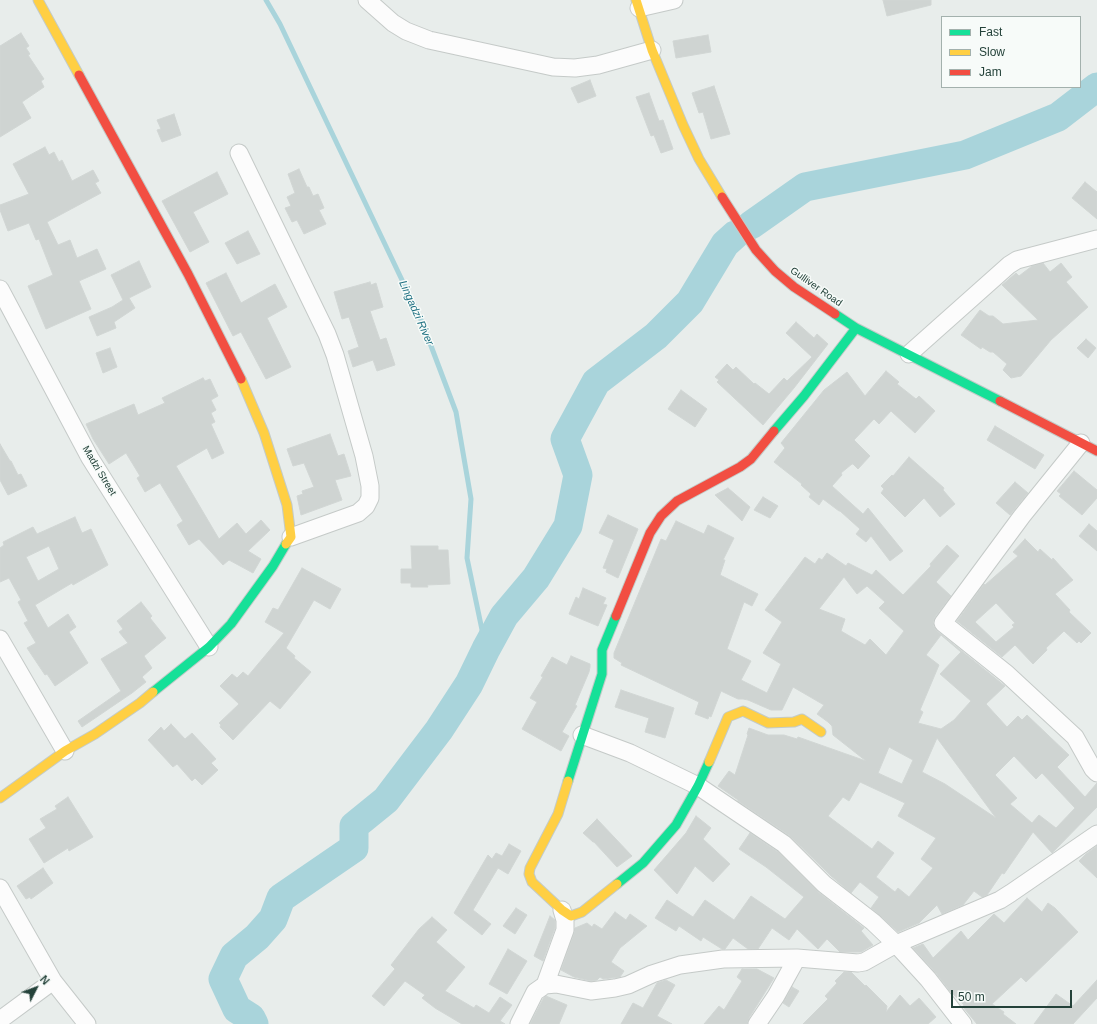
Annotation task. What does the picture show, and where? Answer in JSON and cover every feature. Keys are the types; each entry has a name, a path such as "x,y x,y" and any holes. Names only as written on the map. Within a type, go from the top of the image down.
{"street":[{"path":"0,798 65,751 95,734 140,703 209,647 231,624 273,566 291,537 287,505 264,433 246,392 188,274 38,0"},
{"path":"367,0 406,31 429,40 554,67 575,68 598,65 652,50"},
{"path":"637,4 674,0"},
{"name":"Gulliver Road","path":"637,4 652,50 699,160 756,250 775,271 794,287 856,328 1097,451"},
{"path":"239,153 327,334 335,355 364,456 370,486 370,498 366,506 358,513 291,537"},
{"path":"909,354 1009,265 1018,260 1097,239"},
{"name":"Madzi Street","path":"0,289 90,458 209,647"},
{"path":"821,732 802,719 794,722 768,723 743,711 728,717 698,786 676,825 643,863 582,912 571,916 562,910 532,882 529,874 530,868 558,814 602,674 602,650 650,533 661,516 677,501 740,467 750,459 808,391 856,328"},
{"path":"1081,443 1022,516 943,623 1000,668 1075,737 1093,769 1097,773"},
{"path":"0,638 65,751"},
{"path":"582,734 630,753 698,786 784,844 824,884 873,922 896,944 928,979 963,1024"},
{"path":"519,1024 535,992 545,985 556,984 591,991 628,985 652,974 680,965 708,960 797,958 858,963 868,960 896,944 1000,900 1097,834"},
{"path":"0,888 53,981 87,1024"},
{"path":"545,985 565,930 565,920 562,910"},
{"path":"757,1024 776,996 797,958"},
{"path":"0,1020 53,981"}],"building":[{"path":"883,0 931,0 931,5 887,16"},
{"path":"21,33 29,46 26,48 30,54 28,55 44,79 41,81 44,87 22,102 31,118 0,137 0,46"},
{"path":"708,35 711,52 676,58 673,41"},
{"path":"590,80 596,96 578,103 571,88"},
{"path":"714,86 730,134 711,139 703,112 699,113 692,93"},
{"path":"649,93 659,121 663,120 673,149 661,153 654,135 651,136 636,97"},
{"path":"174,114 181,135 162,142 157,130 161,129 157,120"},
{"path":"45,147 49,155 54,152 59,162 62,160 72,181 93,170 99,181 95,183 101,193 47,222 58,245 70,240 77,258 97,249 106,269 79,281 91,309 46,329 28,286 53,275 39,239 36,240 29,223 8,231 0,210 0,205 29,194 13,164"},
{"path":"299,169 313,196 318,194 324,208 319,210 326,224 304,234 297,220 292,222 285,208 291,206 287,197 295,193 288,174"},
{"path":"217,172 228,194 193,212 209,242 190,252 162,201"},
{"path":"1085,182 1097,192 1097,219 1072,198"},
{"path":"248,231 260,254 237,264 225,243"},
{"path":"139,261 151,287 129,298 135,308 114,322 116,328 97,336 89,317 112,307 123,300 111,275"},
{"path":"1043,263 1050,272 1061,263 1072,277 1066,282 1088,307 1051,340 1021,376 1011,378 1003,370 1007,364 993,352 990,352 982,347 981,349 961,335 980,310 989,316 993,316 1003,324 1038,320 1002,285 1016,273 1019,276 1032,266"},
{"path":"226,273 241,303 275,284 287,307 267,318 291,367 266,379 241,332 233,336 206,283"},
{"path":"370,282 371,285 376,283 383,307 370,311 380,340 386,338 395,365 377,371 373,360 353,367 348,351 359,347 349,317 342,319 334,292"},
{"path":"796,322 814,338 817,334 828,344 763,425 717,382 719,380 715,377 727,364 733,370 736,367 754,384 755,383 769,394 784,378 787,381 812,357 786,333"},
{"path":"1086,339 1096,348 1088,358 1077,348"},
{"path":"110,348 117,367 103,373 96,353"},
{"path":"886,371 899,382 897,384 916,399 919,396 935,411 915,433 891,411 879,424 874,419 854,440 870,456 858,469 852,464 841,473 842,475 832,486 863,514 868,508 903,551 890,561 871,536 866,542 856,534 860,529 840,511 823,499 819,505 809,497 811,494 801,485 802,484 774,462 785,448 781,443 824,390 847,372 865,396"},
{"path":"203,378 205,381 210,379 218,396 211,400 216,410 211,413 215,422 211,424 224,453 212,459 207,448 176,466 219,539 237,523 246,534 261,520 270,530 248,551 261,559 253,573 229,560 223,565 199,539 189,545 177,525 183,521 160,483 145,492 137,478 140,476 126,453 109,464 93,439 86,424 134,404 138,415 165,403 162,398"},
{"path":"681,390 707,409 695,427 668,409"},
{"path":"995,426 1044,455 1035,469 987,440"},
{"path":"330,434 338,456 344,454 351,476 335,480 342,500 301,515 297,496 303,494 302,491 314,487 304,463 293,466 287,449"},
{"path":"0,444 18,475 21,474 27,486 8,495 0,480"},
{"path":"909,457 944,488 943,490 955,504 940,517 924,498 905,517 881,493 884,489 881,486 892,475 893,476"},
{"path":"1074,471 1097,490 1097,498 1082,515 1059,496 1061,494 1057,491"},
{"path":"1015,482 1028,493 1010,515 996,503"},
{"path":"728,488 750,507 742,521 715,495"},
{"path":"763,497 778,506 770,518 754,510"},
{"path":"608,515 638,529 618,578 606,572 607,569 603,568 614,540 599,533"},
{"path":"75,517 82,533 91,529 108,565 73,585 72,583 35,605 48,628 68,614 76,627 69,632 88,663 55,686 47,674 45,675 27,648 36,643 24,623 28,621 18,602 21,600 9,578 0,582 0,548 4,545 3,542 33,527 37,534","holes":["49,546 59,569 38,581 26,557"]},
{"path":"676,521 704,534 708,525 734,538 723,560 725,560 720,575 758,594 752,606 744,602 727,649 751,661 741,680 767,693 781,664 763,653 782,622 765,610 805,557 815,564 819,558 822,560 827,553 846,566 848,563 872,575 876,570 903,595 931,566 930,564 947,545 959,556 936,582 951,596 935,617 933,622 934,627 1005,686 986,704 1007,727 1018,716 1022,720 1027,715 1069,755 1057,767 1085,797 1097,783 1097,807 1052,853 1033,832 1004,874 1002,873 987,895 982,897 974,891 963,905 942,914 937,905 919,923 898,932 871,908 879,897 860,882 851,893 831,876 790,836 718,786 729,771 735,775 749,728 768,735 784,735 797,739 798,737 866,761 833,735 832,726 817,714 824,705 793,687 782,710 771,710 748,700 738,699 721,691 711,717 709,716 708,719 695,714 699,702 621,665 622,663 614,658 614,653 661,539 666,541","holes":["844,577 857,594 867,586 885,602 879,608 904,631 886,655 870,639 865,645 841,631 845,619 819,609","941,635 961,652 940,674 971,701 954,720 941,729 918,723 923,712 920,710 939,665 926,655","937,738 996,818 945,784 922,772","889,747 913,760 902,784 878,773","1014,756 1036,779 1042,773 1075,808 1056,828 1039,815 1032,823 1010,804 1017,798 995,775","860,782 905,803 898,816 936,838 921,859 933,868 909,897 898,888 895,892 876,877 894,853 878,841 872,849 828,816 843,797 849,801"]},
{"path":"1089,524 1097,531 1097,551 1079,536"},
{"path":"1025,539 1038,552 1040,549 1052,560 1053,558 1073,580 1055,594 1070,610 1069,612 1091,633 1081,643 1079,641 1077,643 1064,631 1046,648 1047,650 1033,664 1015,645 1002,657 957,621 984,584 985,585 1018,556 1013,552","holes":["996,603 1015,623 1012,625 1014,627 996,642 975,622"]},
{"path":"411,546 438,546 438,550 448,550 450,584 427,585 428,587 411,587 411,583 401,583 401,569 412,569"},
{"path":"302,568 341,589 330,609 314,600 286,648 295,656 294,658 311,672 280,709 270,701 233,740 220,727 221,725 219,723 239,704 220,686 232,674 237,678 243,672 248,676 284,633 265,622 273,608 278,610"},
{"path":"583,588 606,598 603,604 607,605 598,626 569,614 576,597 579,599"},
{"path":"141,602 152,616 150,618 166,638 144,656 152,668 142,677 146,682 82,727 78,721 121,691 101,659 128,643 119,632 123,629 117,621"},
{"path":"571,656 590,664 590,667 575,705 577,706 562,732 569,736 561,751 522,729 537,702 530,698 543,677 541,676 552,657 567,665"},
{"path":"621,690 674,708 665,738 645,732 649,718 615,707"},
{"path":"171,724 185,739 192,733 216,759 211,763 218,770 202,785 195,778 192,781 177,764 173,767 148,740 161,727 164,731"},
{"path":"68,797 93,837 69,851 68,848 44,863 29,839 46,828 40,819 57,809 55,806"},
{"path":"696,816 711,828 703,839 730,864 713,882 695,866 677,894 654,870 686,833"},
{"path":"597,819 632,856 617,867 594,842 583,833"},
{"path":"750,833 778,852 817,891 864,928 861,931 873,945 861,952 840,952 827,939 818,949 797,929 789,940 772,928 758,949 748,949 733,938 725,949 722,949 703,937 701,941 679,926 676,931 655,918 667,900 693,917 705,900 734,920 751,896 785,919 804,897 766,867 739,849"},
{"path":"509,844 521,851 508,874 498,868 473,910 491,924 482,935 454,913 488,855 492,859 496,853 502,856"},
{"path":"1097,846 1097,878 1079,861"},
{"path":"43,868 53,883 31,899 30,897 26,899 17,886"},
{"path":"1027,898 1042,912 1048,903 1055,908 1078,932 1026,982 1021,977 992,1004 1004,1012 1003,1014 1016,1024 977,1024 963,1007 964,1005 913,948 923,944 933,958 961,931 968,940 994,914 1004,923"},
{"path":"516,908 527,915 515,934 503,926"},
{"path":"615,912 626,920 630,914 647,926 620,948 611,962 624,971 620,977 603,979 600,977 597,980 591,981 574,977 561,970 575,928 587,923 592,927 594,924 602,929"},
{"path":"550,916 555,920 555,928 543,961 534,956"},
{"path":"432,917 447,930 436,942 465,967 445,991 474,1008 476,1005 489,1013 500,997 512,1005 500,1021 505,1024 462,1024 435,1008 422,998 425,995 405,981 384,1006 372,996 395,969 391,965 419,929"},
{"path":"508,949 527,961 507,994 489,984"},
{"path":"742,969 757,969 774,978 749,1018 747,1024 704,1024 719,1006 724,1010 742,981 737,977"},
{"path":"844,972 851,972 865,986 866,985 887,1006 886,1012 900,995 910,1006 919,998 936,1017 928,1024 803,1024 828,999 825,996 837,983 835,981"},
{"path":"666,980 675,985 657,1016 672,1024 621,1024 633,1003 643,1008 657,983"},
{"path":"1097,980 1097,998 1073,1024 1034,1024 1056,994 1073,1006"},
{"path":"792,987 799,991 789,1007 783,1003"},
{"path":"546,996 567,1005 559,1024 530,1024 543,999"}],"waterway":[{"name":"Lingadzi River","path":"266,0 280,24 422,322 456,412 471,499 467,558 486,649"},
{"path":"751,225 805,187 965,155 1058,117 1097,87"},
{"path":"254,1024 251,1018 237,1009 223,979 234,956 257,937 273,919 281,898 354,848 354,826 386,800 439,730 469,684 504,616 536,578 568,526 578,475 565,439 596,382 656,336 690,302 725,244 735,235"}],"traffic: fast":[{"path":"835,314 856,328 1000,401"},
{"path":"774,431 804,396 856,328"},
{"path":"153,692 209,647 231,624 273,566 286,544"},
{"path":"568,781 602,674 602,650 616,616"},
{"path":"617,884 643,863 676,825 698,786 709,762"}],"traffic: slow":[{"path":"38,0 79,75"},
{"path":"636,0 652,50 683,125 699,159 722,197"},
{"path":"241,379 264,433 287,505 291,537 286,544"},
{"path":"0,798 65,751 95,734 140,703 153,692"},
{"path":"709,762 728,717 743,711 768,723 794,722 802,719 821,732"},
{"path":"568,781 558,814 530,868 529,874 532,882 562,910 571,916 582,912 617,884"}],"traffic: jam":[{"path":"79,75 188,274 241,379"},
{"path":"722,197 756,250 775,271 794,287 835,314"},
{"path":"1000,401 1097,451"},
{"path":"616,616 650,533 661,516 677,501 740,467 751,459 774,431"}]}
